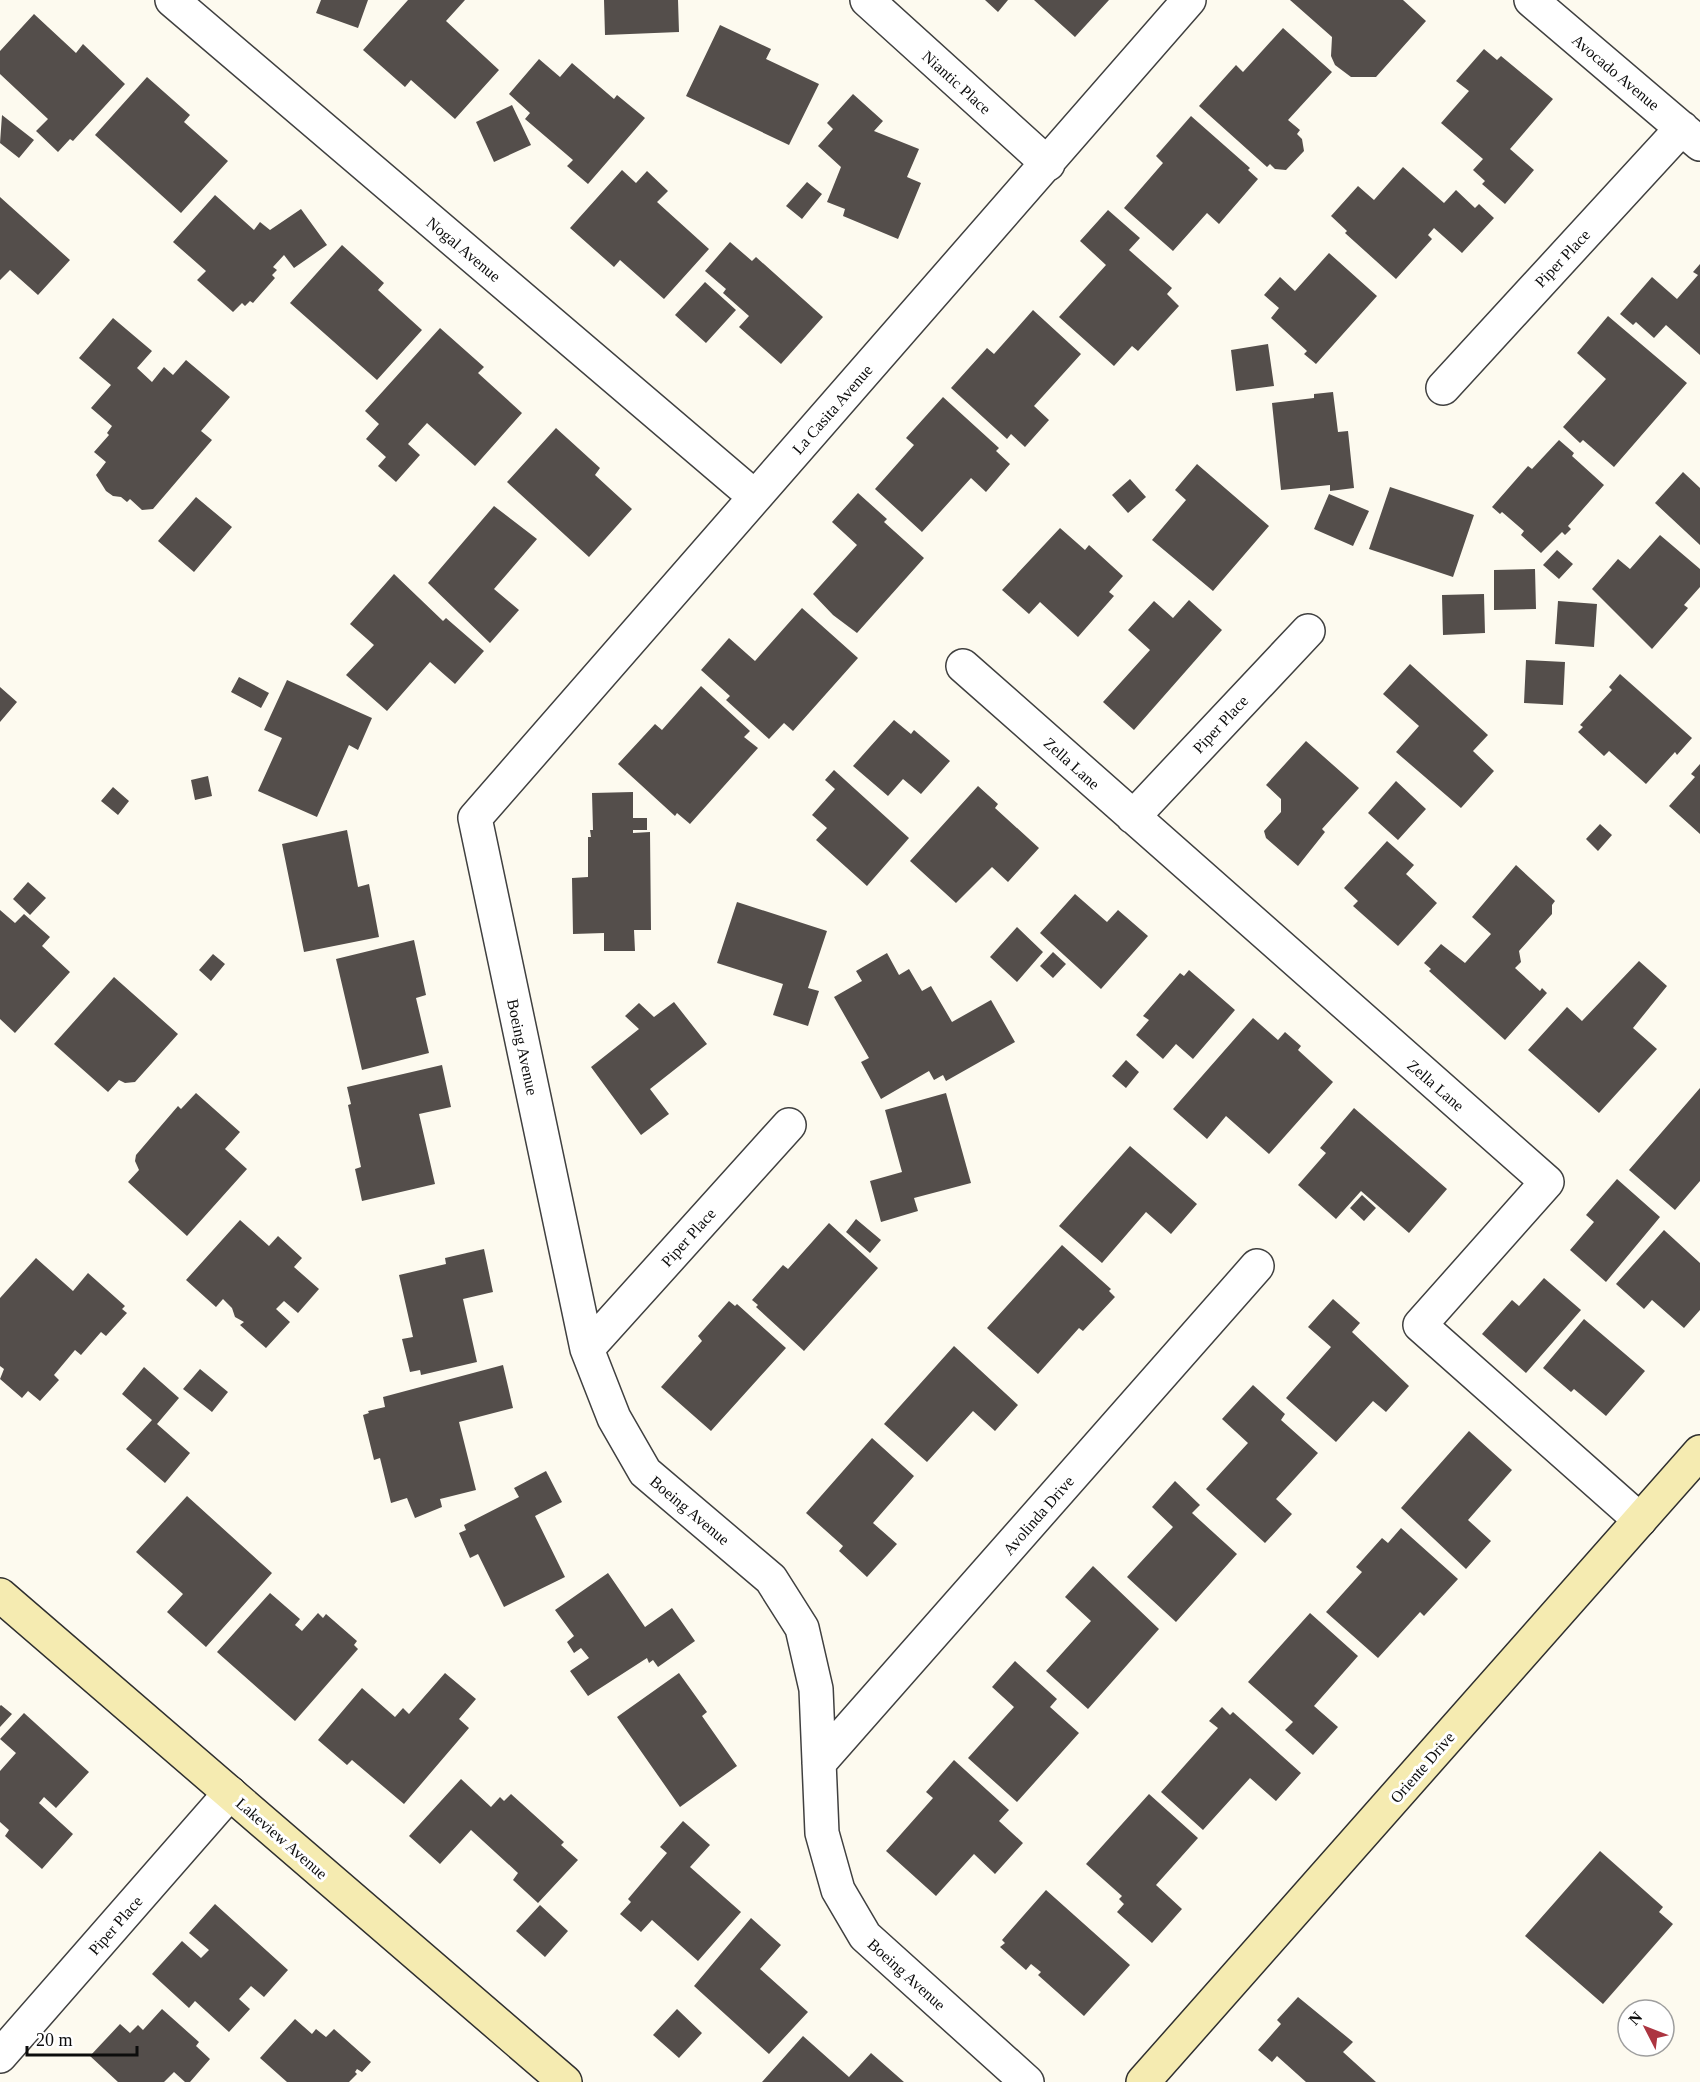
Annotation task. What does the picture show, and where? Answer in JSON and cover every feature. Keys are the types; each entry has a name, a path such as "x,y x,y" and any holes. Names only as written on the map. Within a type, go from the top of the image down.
{"street":[{"name":"Nogal Avenue","path":"172,0 755,497"},
{"name":"Niantic Place","path":"867,0 1048,164"},
{"name":"La Casita Avenue","path":"475,818 1189,0"},
{"name":"Avocado Avenue","path":"1531,0 1691,136"},
{"name":"Piper Place","path":"1443,388 1691,136"},
{"name":"Piper Place","path":"1133,817 1308,631"},
{"name":"Zella Lane","path":"963,666 1547,1182 1420,1325 1640,1520"},
{"name":"Boeing Avenue","path":"475,818 587,1349 614,1418 645,1472 771,1579 802,1628 816,1689 822,1833 838,1890 865,1936 1027,2082"},
{"name":"Piper Place","path":"587,1349 789,1125"},
{"name":"Avolinda Drive","path":"819,1763 1257,1266"},
{"name":"Oriente Drive","path":"1143,2082 1700,1452"},
{"name":"Lakeview Avenue","path":"0,1595 565,2082"},
{"name":"Piper Place","path":"0,2056 230,1793"}],"building":[{"path":"321,0 368,0 358,28 316,13"},
{"path":"408,0 465,0 446,21 499,70 455,119 411,80 405,87 363,50"},
{"path":"604,0 678,0 679,32 605,35"},
{"path":"985,0 1008,0 998,12"},
{"path":"1034,0 1109,0 1075,37"},
{"path":"1290,0 1403,0 1426,21 1376,77 1351,77 1335,65 1331,56 1332,37"},
{"path":"34,14 76,53 83,44 125,84 73,141 70,139 58,152 36,131 48,119 0,74 0,51"},
{"path":"720,25 771,49 766,59 819,84 789,145 686,96"},
{"path":"1283,28 1332,72 1288,120 1300,130 1297,134 1302,139 1304,151 1286,170 1275,169 1270,164 1267,167 1199,106 1236,65 1243,72"},
{"path":"1484,49 1497,60 1501,56 1553,99 1510,149 1534,170 1505,204 1482,184 1485,181 1473,170 1483,159 1441,123 1469,91 1456,81"},
{"path":"539,59 560,77 572,63 614,99 617,95 645,118 588,184 567,166 573,160 525,119 530,113 509,94"},
{"path":"147,77 190,115 184,122 228,161 181,213 95,135"},
{"path":"853,94 883,121 874,131 919,149 907,177 921,183 898,239 843,216 845,209 827,202 841,167 818,146 833,129 827,123"},
{"path":"512,105 531,145 494,162 476,122"},
{"path":"2,115 34,140 19,158 0,143"},
{"path":"1191,116 1250,168 1248,170 1258,179 1219,224 1207,213 1173,251 1124,208 1163,163 1156,156"},
{"path":"1403,167 1444,203 1456,190 1475,208 1479,204 1494,218 1462,253 1434,228 1428,235 1432,239 1396,279 1345,233 1347,231 1331,216 1358,186 1374,200"},
{"path":"622,170 636,183 647,171 668,191 657,202 709,249 664,299 620,260 614,267 570,228"},
{"path":"807,182 822,194 802,219 786,206"},
{"path":"215,195 254,230 260,222 270,230 301,209 327,245 294,268 284,255 273,267 277,270 272,275 275,278 253,303 250,301 245,306 242,303 233,312 197,280 206,271 173,242"},
{"path":"0,197 70,260 38,295 10,270 0,280"},
{"path":"1108,210 1140,238 1129,250 1172,288 1167,294 1179,306 1138,351 1132,346 1114,366 1059,317 1106,265 1080,241"},
{"path":"730,242 752,261 756,257 823,317 781,364 739,327 749,316 723,293 726,289 705,271"},
{"path":"342,245 384,283 378,290 422,330 377,380 290,303"},
{"path":"1329,253 1377,296 1316,364 1304,354 1307,351 1271,318 1279,308 1264,295 1280,277 1295,291"},
{"path":"1700,264 1700,355 1666,325 1654,338 1636,322 1633,325 1620,314 1652,277 1677,299 1698,275 1693,272"},
{"path":"705,282 736,310 706,343 675,315"},
{"path":"1033,310 1081,354 1034,406 1049,420 1025,447 1011,434 1007,439 951,388 987,348 994,354"},
{"path":"1608,316 1687,383 1614,467 1583,440 1580,443 1563,427 1606,379 1577,353"},
{"path":"113,318 152,351 137,368 152,382 164,367 173,375 186,360 230,397 201,431 212,440 153,509 142,510 130,499 127,502 121,497 113,496 106,491 96,475 106,462 94,452 109,435 107,433 112,426 91,408 111,385 79,358"},
{"path":"440,328 484,367 478,373 522,413 475,466 427,423 408,444 420,455 396,482 378,466 386,457 366,439 379,424 365,411"},
{"path":"1268,344 1274,386 1236,391 1231,350"},
{"path":"1333,392 1338,432 1348,431 1354,488 1330,491 1330,485 1281,490 1272,403 1314,398 1314,394"},
{"path":"943,397 999,448 996,451 1010,464 986,492 971,478 922,532 875,489 914,445 906,438"},
{"path":"556,428 600,468 595,475 632,509 589,557 507,482"},
{"path":"1559,440 1574,453 1572,456 1604,485 1568,526 1571,529 1565,535 1562,532 1541,553 1521,535 1524,531 1502,512 1500,514 1492,507 1528,466 1532,469"},
{"path":"1197,464 1269,526 1213,591 1152,540 1186,500 1175,490"},
{"path":"1683,472 1700,488 1700,545 1655,503"},
{"path":"1130,479 1146,497 1128,513 1112,495"},
{"path":"1390,487 1474,515 1453,577 1369,549"},
{"path":"858,493 887,519 884,522 924,558 857,633 833,615 813,594 857,545 832,522"},
{"path":"1329,494 1369,511 1353,546 1314,529"},
{"path":"196,497 232,527 194,572 158,541"},
{"path":"494,506 537,539 494,589 519,610 490,643 428,583"},
{"path":"1060,528 1085,550 1089,545 1123,576 1109,592 1114,596 1078,637 1040,602 1029,614 1002,590"},
{"path":"1660,535 1700,569 1700,587 1684,605 1688,608 1652,649 1592,589 1618,559 1630,569"},
{"path":"1557,550 1573,564 1559,579 1543,565"},
{"path":"1535,569 1536,609 1494,610 1494,570"},
{"path":"394,574 443,621 446,618 484,651 455,684 430,662 387,711 346,675 374,645 350,624"},
{"path":"1484,594 1485,633 1443,635 1442,595"},
{"path":"1189,600 1222,630 1134,730 1103,702 1150,650 1128,630 1154,601 1173,618"},
{"path":"1558,601 1597,604 1594,647 1555,644"},
{"path":"802,608 858,658 793,731 784,723 769,739 726,700 730,696 701,670 729,638 755,661"},
{"path":"1526,660 1565,662 1563,705 1524,703"},
{"path":"1410,664 1488,735 1473,751 1494,771 1461,808 1396,752 1419,726 1383,694"},
{"path":"1620,674 1692,738 1677,755 1675,752 1646,784 1609,751 1604,756 1578,732 1583,727 1580,725 1612,690 1609,687"},
{"path":"239,677 269,693 261,708 231,692"},
{"path":"287,680 372,718 358,750 349,745 317,817 258,791 282,738 264,730"},
{"path":"701,686 750,731 744,737 758,748 690,824 677,813 675,816 618,764 655,724 662,730"},
{"path":"0,687 17,702 0,722"},
{"path":"894,720 911,734 914,730 950,761 921,794 903,779 888,796 853,766"},
{"path":"1306,741 1359,788 1322,829 1325,832 1298,866 1266,838 1264,831 1281,812 1281,799 1266,785"},
{"path":"1700,764 1700,834 1669,806 1695,777 1691,774"},
{"path":"834,770 909,838 867,886 816,840 827,828 812,815 835,789 825,780"},
{"path":"208,776 212,796 195,800 191,780"},
{"path":"1396,781 1426,809 1398,840 1368,813"},
{"path":"978,786 998,804 995,808 1039,848 1008,882 992,867 956,903 910,861"},
{"path":"113,787 129,801 118,815 101,801"},
{"path":"633,792 633,818 647,818 647,830 633,830 633,833 650,832 651,930 634,930 635,951 604,951 604,933 573,934 572,878 588,877 588,837 591,837 590,830 593,830 592,793"},
{"path":"1600,824 1612,835 1598,851 1586,839"},
{"path":"347,830 358,887 369,884 379,937 304,952 282,844"},
{"path":"1387,841 1414,865 1406,874 1437,903 1398,946 1353,906 1358,901 1344,888"},
{"path":"1516,865 1555,901 1552,905 1552,914 1519,951 1521,962 1515,968 1540,991 1542,988 1547,993 1505,1040 1429,971 1431,969 1424,963 1441,944 1465,963 1491,934 1472,917"},
{"path":"28,882 46,898 30,915 13,899"},
{"path":"1075,894 1107,922 1118,910 1148,936 1101,989 1040,933"},
{"path":"737,902 827,931 808,988 819,991 808,1026 773,1015 783,984 717,963"},
{"path":"0,910 15,923 24,914 50,937 42,946 70,972 15,1033 0,1019"},
{"path":"1017,927 1043,952 1017,982 990,957"},
{"path":"414,940 426,995 416,998 429,1053 362,1070 336,959"},
{"path":"1053,952 1066,964 1053,978 1040,966"},
{"path":"887,953 899,975 909,969 922,991 931,986 952,1022 991,1000 1015,1042 946,1081 943,1075 934,1080 929,1071 881,1099 861,1062 869,1058 834,997 862,981 856,971"},
{"path":"213,954 225,964 211,981 199,970"},
{"path":"1639,961 1667,986 1633,1028 1657,1049 1599,1113 1528,1050 1567,1007 1582,1021"},
{"path":"1189,970 1235,1010 1193,1059 1176,1044 1163,1059 1136,1035 1149,1020 1143,1016 1180,973 1184,976"},
{"path":"114,977 178,1034 135,1082 125,1083 119,1080 108,1092 54,1044"},
{"path":"674,1002 707,1044 650,1089 669,1114 641,1135 591,1067 639,1029 625,1016 639,1003 654,1017"},
{"path":"1253,1018 1278,1040 1285,1032 1301,1046 1298,1050 1333,1082 1269,1154 1226,1116 1207,1139 1173,1109"},
{"path":"1126,1060 1139,1072 1126,1088 1112,1076"},
{"path":"442,1065 451,1107 419,1114 435,1184 362,1201 355,1169 361,1167 348,1105 351,1104 347,1087"},
{"path":"1700,1088 1700,1181 1675,1210 1629,1170"},
{"path":"196,1093 240,1132 225,1149 247,1169 187,1236 128,1182 139,1170 135,1161 136,1155 178,1106 181,1109"},
{"path":"946,1093 971,1183 914,1198 918,1211 881,1222 870,1181 902,1172 885,1110"},
{"path":"1354,1108 1447,1189 1409,1233 1361,1191 1336,1219 1298,1185 1326,1153 1320,1148"},
{"path":"1130,1146 1197,1204 1171,1234 1146,1212 1102,1263 1059,1226"},
{"path":"1617,1179 1660,1217 1606,1282 1570,1250 1594,1222 1586,1215"},
{"path":"1362,1195 1376,1208 1364,1221 1350,1208"},
{"path":"856,1219 881,1240 870,1253 846,1232"},
{"path":"240,1220 269,1246 278,1236 302,1258 294,1267 319,1289 298,1313 284,1301 276,1309 290,1322 266,1348 240,1325 244,1322 235,1317 232,1308 223,1299 216,1307 186,1280"},
{"path":"829,1223 878,1268 804,1351 756,1307 758,1305 752,1300 783,1265 788,1269"},
{"path":"1664,1230 1700,1263 1700,1310 1684,1328 1652,1300 1644,1309 1616,1284"},
{"path":"1062,1245 1111,1289 1109,1291 1115,1297 1083,1331 1079,1328 1038,1374 987,1328"},
{"path":"484,1249 493,1292 463,1299 477,1362 421,1375 420,1370 410,1372 402,1339 413,1337 399,1275 446,1264 445,1258"},
{"path":"36,1258 73,1291 88,1273 125,1306 122,1309 127,1313 106,1336 101,1332 81,1355 75,1350 54,1375 59,1380 40,1401 28,1391 22,1398 0,1379 4,1369 0,1366 0,1298"},
{"path":"1544,1278 1581,1310 1526,1373 1482,1334 1512,1300 1519,1306"},
{"path":"1333,1299 1360,1323 1352,1332 1409,1386 1386,1412 1373,1401 1336,1442 1286,1398 1331,1347 1308,1327"},
{"path":"729,1301 735,1306 737,1304 786,1348 711,1431 661,1387 702,1341 698,1336"},
{"path":"1584,1319 1645,1371 1606,1416 1574,1389 1571,1392 1543,1368"},
{"path":"954,1346 1018,1405 995,1431 973,1411 927,1462 884,1424"},
{"path":"503,1365 513,1408 459,1422 476,1490 440,1499 442,1507 415,1518 407,1498 391,1503 380,1458 374,1460 363,1415 369,1413 368,1411 385,1407 383,1397"},
{"path":"144,1367 179,1398 157,1424 190,1453 165,1483 126,1449 152,1420 122,1394"},
{"path":"200,1369 228,1392 212,1412 183,1389"},
{"path":"1253,1385 1285,1414 1281,1420 1318,1453 1276,1499 1292,1514 1265,1543 1206,1489 1248,1443 1222,1419"},
{"path":"1469,1431 1512,1470 1468,1520 1491,1541 1466,1569 1401,1508"},
{"path":"872,1438 914,1476 873,1523 897,1544 867,1577 839,1551 843,1546 806,1513"},
{"path":"546,1471 562,1502 535,1516 565,1577 504,1607 478,1554 470,1558 459,1533 466,1530 464,1525 519,1497 514,1488"},
{"path":"1175,1481 1200,1505 1192,1513 1237,1554 1176,1622 1127,1577 1173,1527 1152,1507"},
{"path":"187,1496 272,1573 206,1647 167,1612 183,1594 136,1552"},
{"path":"1401,1528 1458,1579 1424,1616 1420,1612 1378,1658 1326,1612 1362,1572 1356,1567 1382,1538 1388,1543"},
{"path":"1093,1566 1159,1629 1088,1709 1046,1671 1091,1621 1065,1597"},
{"path":"608,1573 645,1627 672,1608 695,1641 658,1667 653,1660 649,1663 647,1658 588,1696 570,1671 589,1658 581,1648 574,1653 567,1642 574,1636 555,1610"},
{"path":"270,1593 300,1619 295,1625 302,1631 318,1613 323,1618 326,1614 357,1641 354,1645 358,1649 295,1721 217,1652"},
{"path":"1310,1613 1358,1656 1314,1706 1338,1727 1313,1755 1285,1730 1293,1722 1248,1682"},
{"path":"1015,1661 1057,1699 1050,1707 1079,1733 1017,1802 968,1758 1014,1707 992,1687"},
{"path":"445,1673 476,1699 459,1719 469,1728 404,1804 352,1760 347,1765 318,1740 362,1688 395,1717 403,1708 409,1714"},
{"path":"679,1673 707,1712 702,1716 737,1766 680,1807 617,1717"},
{"path":"0,1706 12,1714 0,1727"},
{"path":"1222,1707 1230,1715 1233,1712 1301,1773 1276,1801 1250,1778 1203,1830 1161,1792 1218,1728 1209,1721"},
{"path":"24,1713 89,1772 56,1808 44,1797 39,1803 73,1834 42,1869 5,1836 9,1830 0,1822 0,1771 16,1753 0,1739"},
{"path":"954,1760 1009,1810 999,1821 1023,1843 995,1874 974,1854 936,1896 886,1851 933,1798 926,1792"},
{"path":"461,1779 491,1807 500,1797 504,1801 511,1794 564,1842 561,1845 578,1860 538,1903 513,1880 518,1873 471,1830 440,1864 409,1836"},
{"path":"1149,1794 1198,1838 1156,1885 1182,1909 1152,1943 1117,1912 1124,1904 1119,1899 1122,1896 1086,1864"},
{"path":"683,1821 710,1845 690,1867 741,1912 698,1961 652,1920 641,1932 620,1914 631,1902 628,1899 667,1853 660,1847"},
{"path":"1600,1851 1663,1907 1659,1912 1673,1924 1603,2004 1525,1936"},
{"path":"1046,1890 1130,1965 1084,2016 1038,1975 1041,1972 1031,1964 1026,1970 1000,1947 1005,1943 1002,1940"},
{"path":"215,1904 288,1970 264,1997 251,1986 239,1999 250,2009 229,2032 195,2001 189,2008 152,1974 182,1941 201,1958 209,1950 189,1933"},
{"path":"540,1905 568,1931 545,1957 516,1931"},
{"path":"751,1918 781,1945 760,1969 808,2012 769,2054 694,1986"},
{"path":"1298,1997 1353,2042 1343,2052 1376,2082 1306,2082 1277,2056 1272,2062 1258,2050 1281,2024 1277,2020"},
{"path":"162,2009 199,2042 196,2046 210,2059 190,2082 185,2082 174,2072 164,2082 118,2082 90,2056 120,2024 130,2033 138,2025 143,2030"},
{"path":"677,2009 702,2033 679,2058 653,2035"},
{"path":"295,2019 312,2034 316,2029 326,2037 334,2029 371,2062 362,2072 357,2069 355,2072 357,2074 349,2082 287,2082 260,2058"},
{"path":"803,2036 849,2077 871,2053 904,2082 762,2082"}]}
